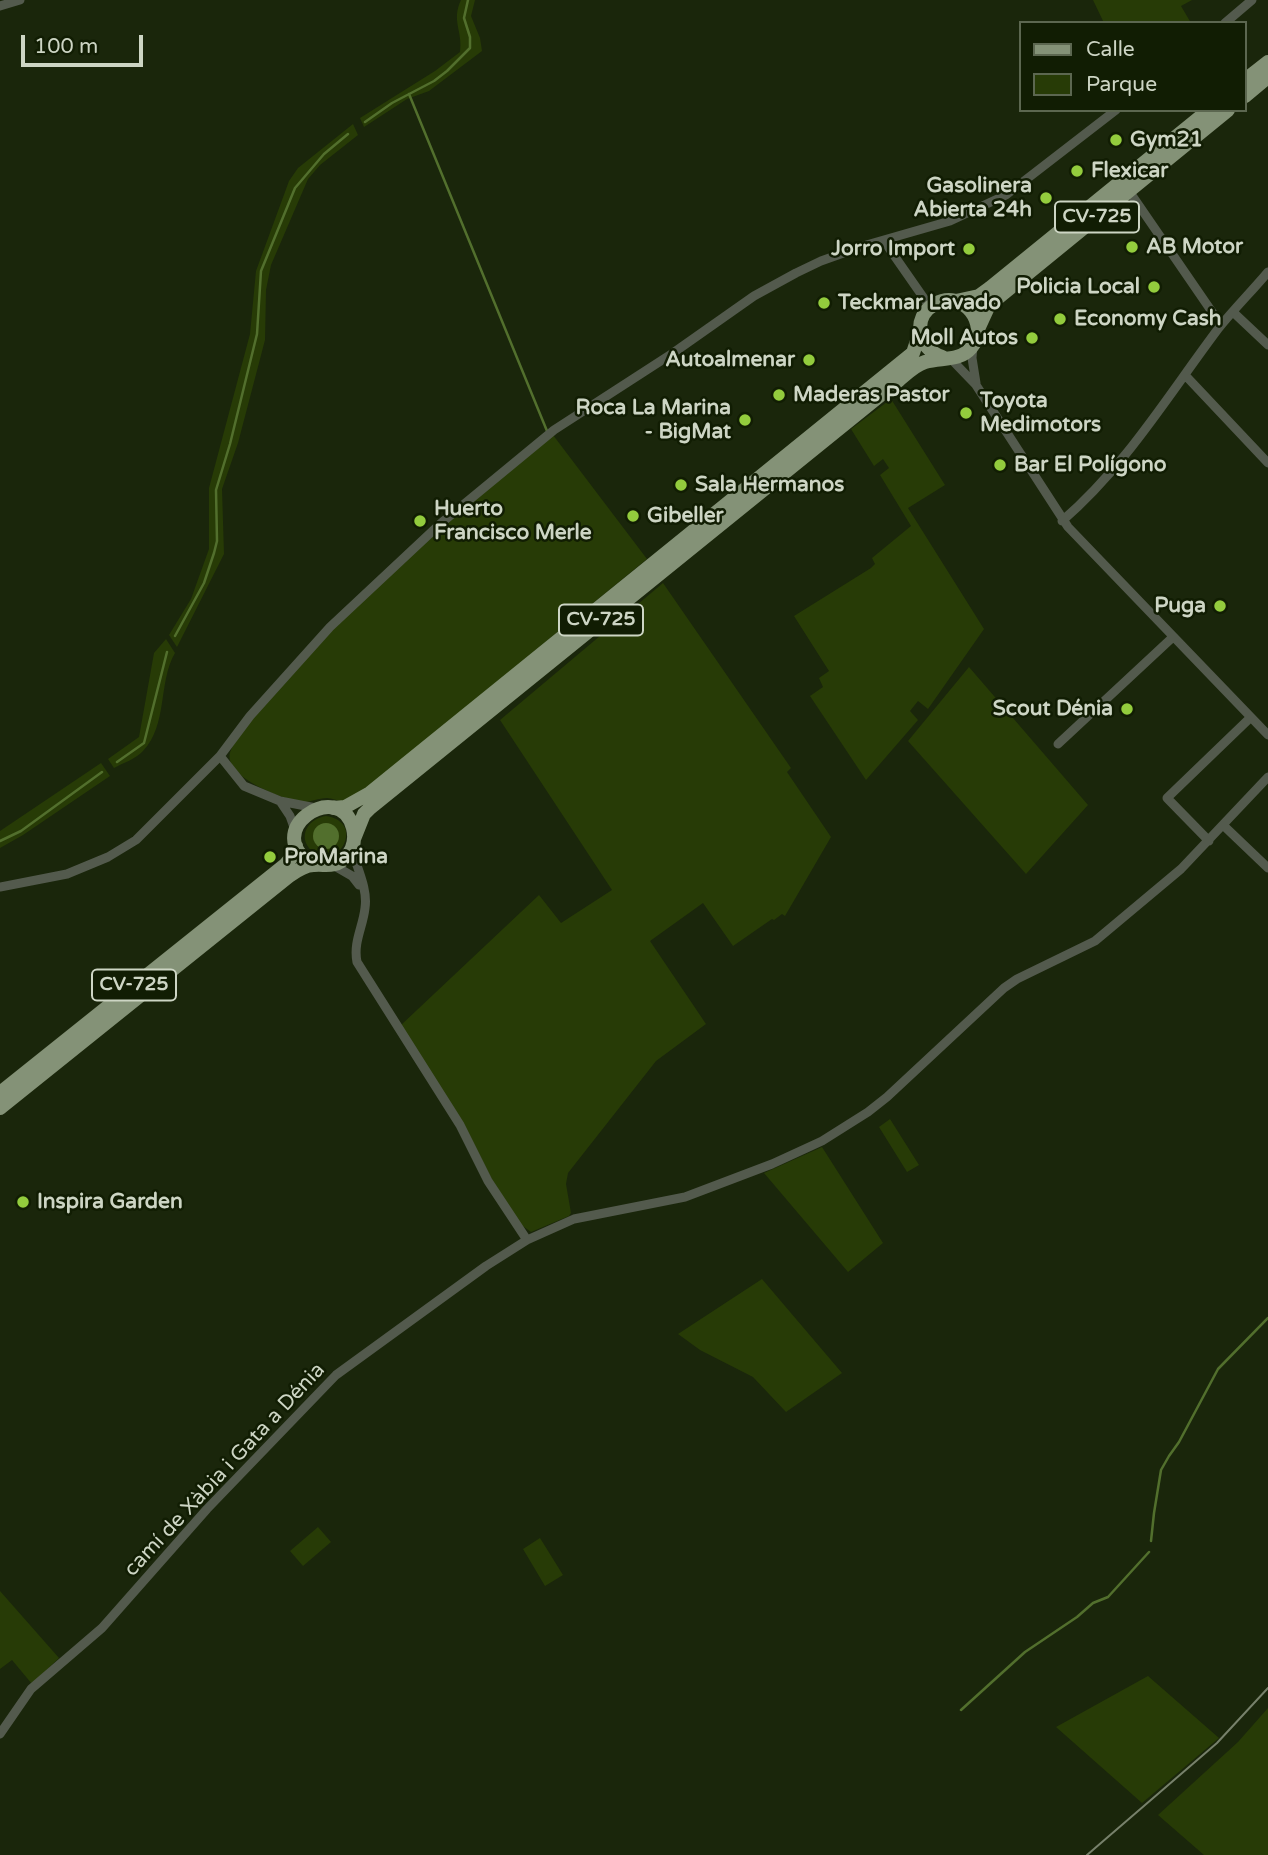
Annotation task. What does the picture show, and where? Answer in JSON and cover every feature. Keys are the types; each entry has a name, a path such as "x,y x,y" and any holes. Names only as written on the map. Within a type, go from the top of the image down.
{"main road":[{"path":"1247,78 1268,62"},
{"path":"1247,94 1268,77"},
{"name":"CV-725","path":"0,1093 292,858 303,817 316,808 345,807 370,793 913,352 921,320 930,307 940,301 979,296 1207,112"},
{"name":"CV-725","path":"0,1108 285,879 314,865 333,865 340,862 353,844 364,814 405,779 901,377 918,365 964,354 976,338 989,305 1226,112"},
{"path":"956,301 973,312 976,338"},
{"path":"920,332 929,351 946,358"},
{"path":"333,808 351,823 353,844"},
{"path":"296,839 306,860 314,865"}],"street":[{"path":"0,6 20,0"},
{"path":"1227,21 1252,0"},
{"path":"0,887 67,874 108,857 136,840 220,756 250,716 341,615 440,524 547,436 754,296 821,261 956,219 1006,195 1113,112"},
{"path":"1129,191 1221,325"},
{"path":"884,241 930,307"},
{"path":"1062,521 1078,507 1135,442 1221,325 1268,272"},
{"path":"1233,312 1268,345"},
{"path":"976,338 972,358 976,385"},
{"path":"946,358 976,385 1062,521 1268,735"},
{"path":"1185,375 1268,463"},
{"path":"1058,744 1173,637"},
{"path":"1209,841 1167,798 1250,718"},
{"path":"220,756 244,786 280,801 316,808"},
{"name":"camí de Xàbia i Gata a Dénia","path":"0,1734 31,1689 107,1623 206,1508 336,1375 486,1266 527,1240 574,1219 685,1197 772,1164 822,1141 868,1112 1017,979 1095,941 1174,876 1268,777"},
{"path":"280,801 290,816 296,839"},
{"path":"1223,825 1268,868"},
{"path":"353,844 365,891 366,907 356,945 357,962 460,1125 488,1181 527,1240"},
{"path":"333,865 352,876 365,891"}],"green space":[{"path":"461,0 475,0 471,16 482,51 429,91 407,99 364,127 360,118 460,52 457,14"},
{"path":"1093,0 1192,0 1181,6 1190,21 1103,21"},
{"path":"353,124 358,135 320,165 308,179 271,265 266,290 265,340 238,443 222,489 224,554 177,647 169,635 191,599 209,549 209,488 250,334 256,271 289,181 298,168"},
{"path":"891,399 945,485 908,508 984,629 928,709 918,701 910,711 918,720 866,780 810,696 823,687 819,678 829,671 794,616 871,568 875,564 872,558 911,526 880,475 889,468 883,459 874,466 851,429"},
{"path":"553,435 647,559 362,792 342,801 327,798 301,802 267,791 243,777 230,759 231,750 249,721 264,704 381,582"},
{"path":"663,583 791,768 787,772 831,837 785,916 782,914 772,919 733,946 703,903 650,941 706,1024 656,1061 568,1173 566,1184 571,1213 569,1216 531,1232 520,1224 490,1176 464,1125 400,1026 539,895 561,923 612,890 500,720"},
{"path":"166,639 175,653 166,677 156,729 151,741 140,754 114,768 108,759 139,737 154,653"},
{"path":"969,667 1088,805 1026,874 908,741"},
{"path":"101,763 110,776 0,848 0,831"},
{"path":"326,816 339,821 345,828 343,847 328,857 318,856 306,843 307,828 320,817","holes":["332,825 338,830 338,838 331,848 319,847 314,841"]},
{"path":"890,1119 919,1165 907,1172 879,1127"},
{"path":"822,1147 883,1243 848,1272 764,1173"},
{"path":"762,1279 842,1373 786,1412 753,1377 700,1350 678,1334"},
{"path":"318,1527 331,1542 303,1566 290,1551"},
{"path":"540,1538 563,1575 545,1586 523,1549"},
{"path":"0,1591 59,1658 32,1684 12,1660 0,1669"},
{"path":"1148,1676 1219,1738 1142,1803 1056,1727"},
{"path":"1268,1708 1268,1855 1204,1855 1158,1815 1238,1742"}],"shaded area":[{"path":"326,823 335,827 339,836 335,845 326,849 317,845 313,836 317,827"}],"waterway":[{"path":"365,122 392,103 434,81 470,48 470,37 464,18 468,0"},
{"path":"409,94 547,431"},
{"path":"175,636 204,583 217,541 216,490 257,334 261,271 295,188 324,154 348,134"},
{"path":"117,762 144,743 167,652"},
{"path":"0,841 21,831 102,772"},
{"path":"1151,1541 1161,1470 1218,1369 1268,1318"},
{"path":"961,1710 1025,1652 1093,1603 1108,1597 1149,1552"}],"tram line":[{"path":"1087,1855 1217,1743 1268,1688"}],"place":[{"name":"Gym21","path":"1116,140"},
{"name":"Flexicar","path":"1077,171"},
{"name":"Gasolinera Abierta 24h","path":"1046,198"},
{"name":"AB Motor","path":"1132,247"},
{"name":"Jorro Import","path":"969,249"},
{"name":"Policia Local","path":"1154,287"},
{"name":"Teckmar Lavado","path":"824,303"},
{"name":"Economy Cash","path":"1060,319"},
{"name":"Moll Autos","path":"1032,338"},
{"name":"Autoalmenar","path":"809,360"},
{"name":"Maderas Pastor","path":"779,395"},
{"name":"Toyota Medimotors","path":"966,413"},
{"name":"Roca La Marina - BigMat","path":"745,420"},
{"name":"Bar El Polígono","path":"1000,465"},
{"name":"Sala Hermanos","path":"681,485"},
{"name":"Gibeller","path":"633,516"},
{"name":"Huerto Francisco Merle","path":"420,521"},
{"name":"Puga","path":"1220,606"},
{"name":"Scout Dénia","path":"1127,709"},
{"name":"ProMarina","path":"270,857"},
{"name":"Inspira Garden","path":"23,1202"}]}
